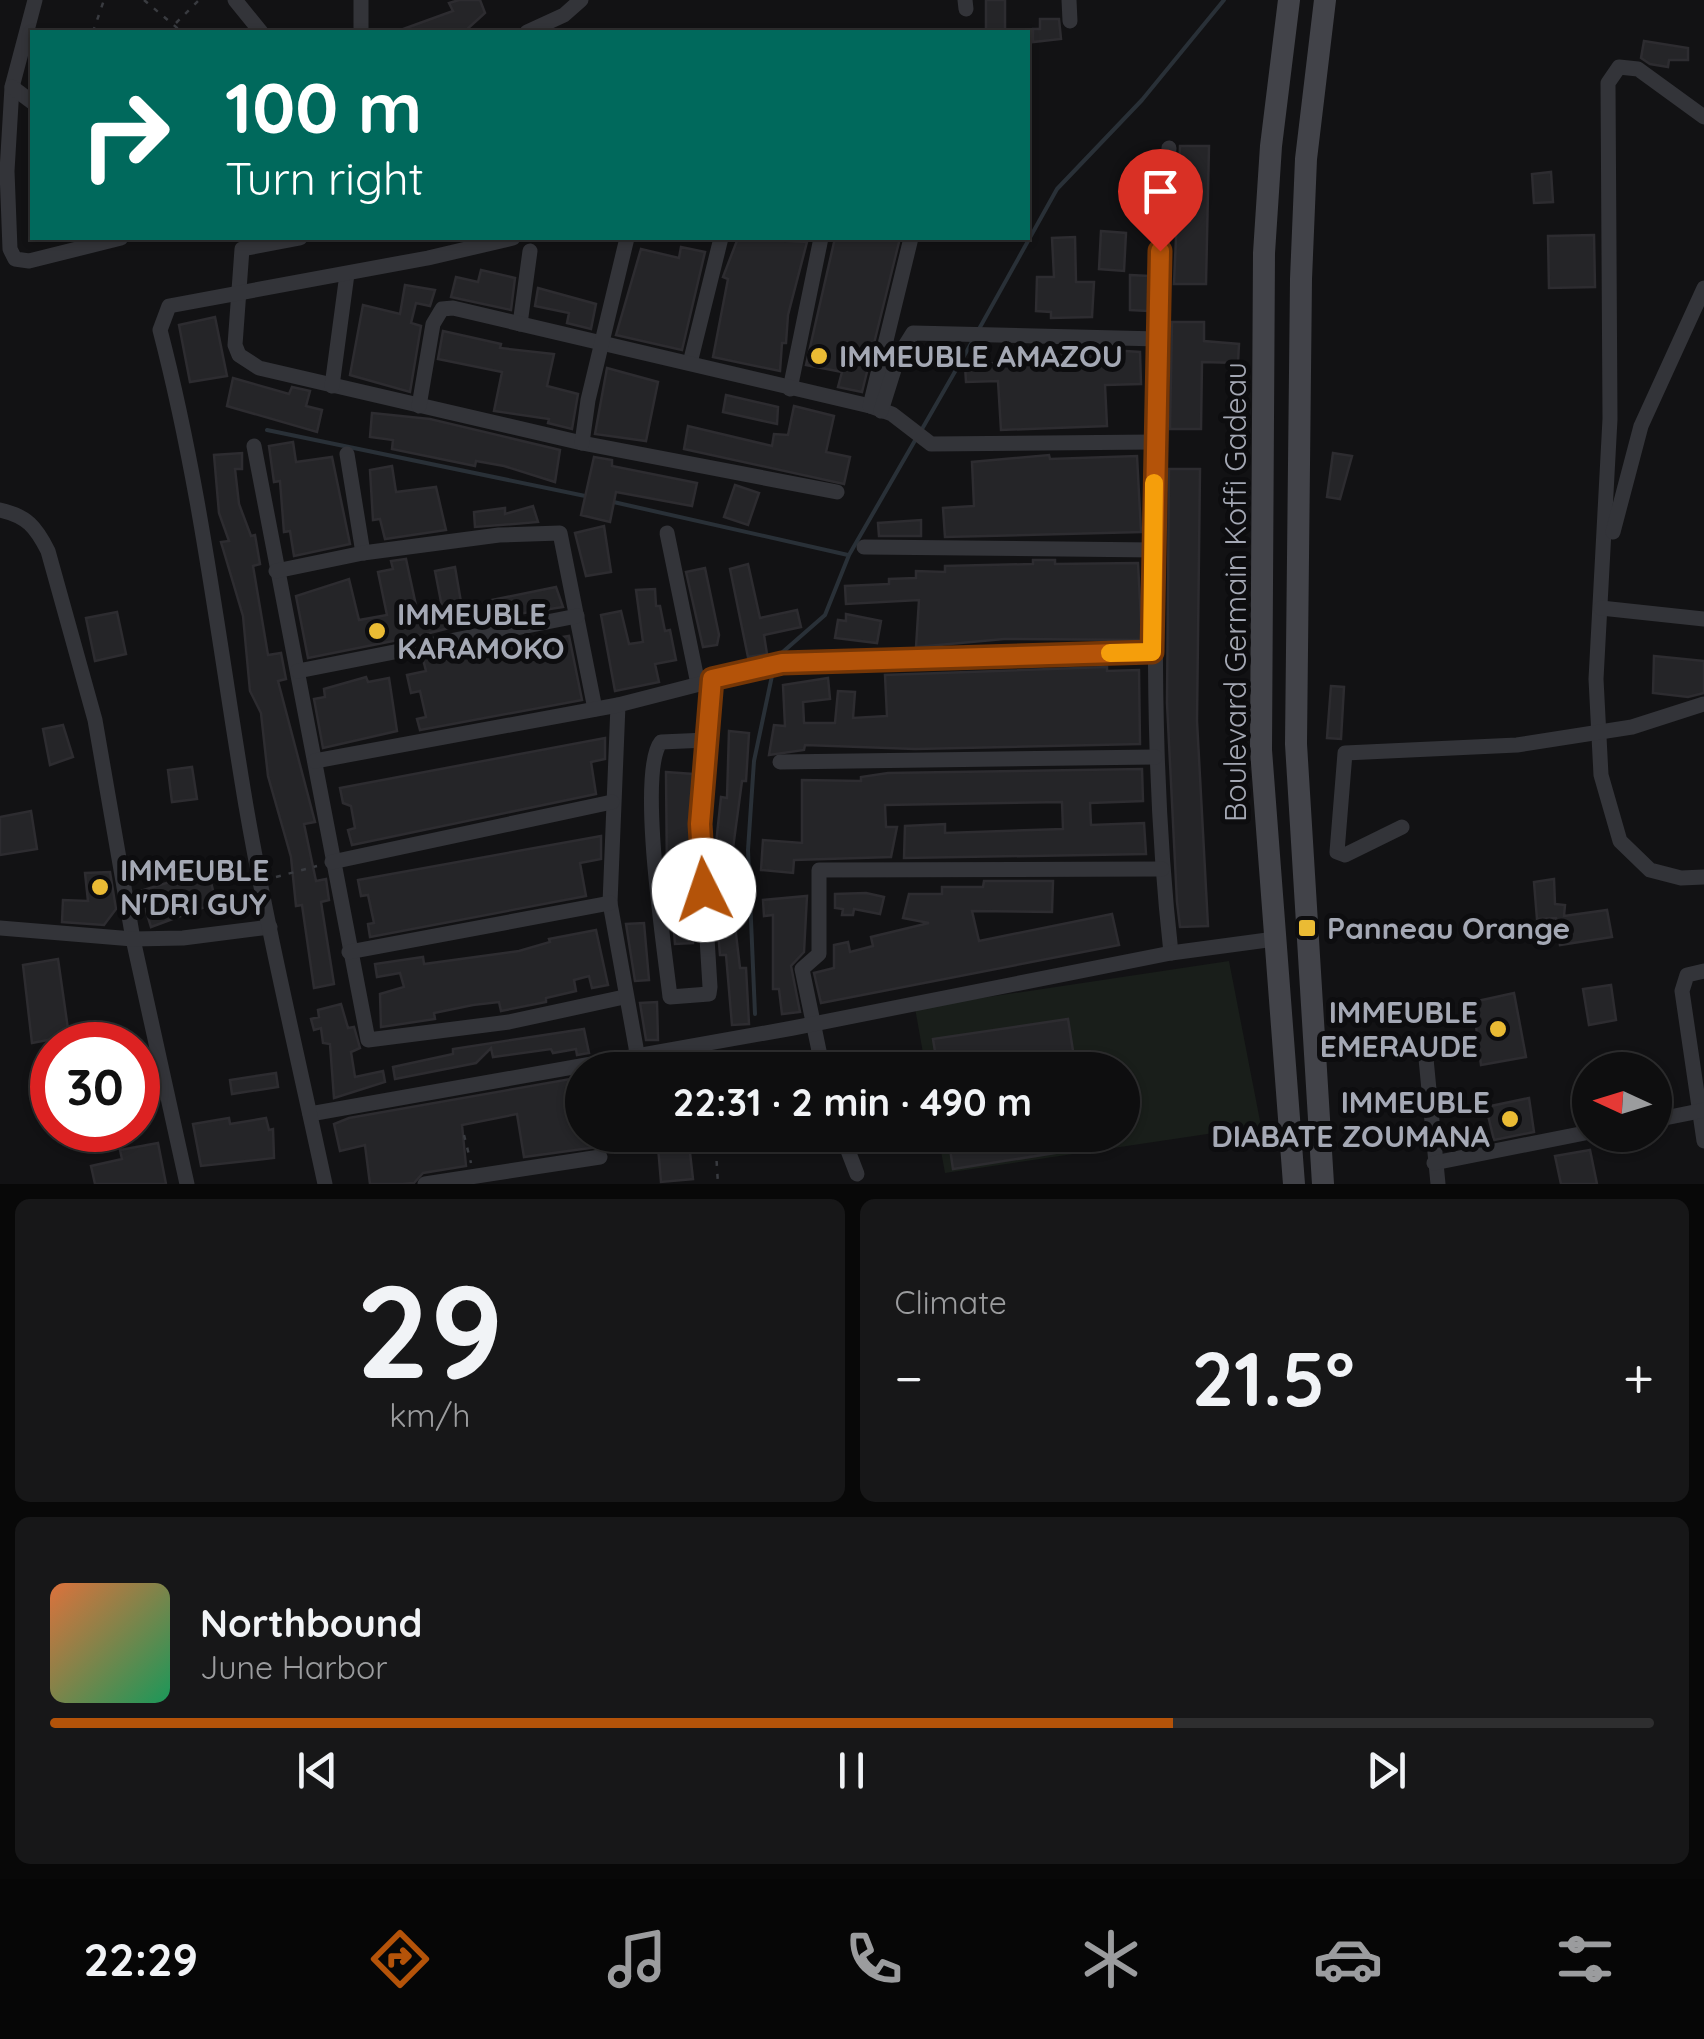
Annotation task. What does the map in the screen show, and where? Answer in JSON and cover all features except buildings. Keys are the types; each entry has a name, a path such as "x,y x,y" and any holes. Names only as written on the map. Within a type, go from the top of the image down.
{"main road":[{"name":"Boulevard Germain Koffi Gadeau","path":"1288,0 1271,146 1264,253 1261,750 1294,1184"},
{"name":"Boulevard Germain Koffi Gadeau","path":"1322,1184 1306,960 1296,705 1304,193 1325,0"}],"street":[{"path":"35,0 12,87 7,171 10,249 15,259 46,259 115,240"},
{"path":"235,0 259,30"},
{"path":"360,30 361,0"},
{"path":"530,30 564,15 581,0"},
{"path":"1068,0 1070,21"},
{"path":"1704,117 1638,69 1619,67 1608,83 1610,419 1596,679 1601,775 1620,840 1650,870 1681,878 1704,877"},
{"path":"12,87 30,100"},
{"path":"1169,148 1160,251 1153,442 1156,550 1152,652 1162,869 1171,953"},
{"path":"289,240 242,249 233,325 239,355 258,368 582,443 837,492"},
{"path":"324,1184 261,881 186,429 160,330 169,306 504,240"},
{"path":"582,443 628,240"},
{"path":"690,363 721,240"},
{"path":"790,389 821,240"},
{"path":"881,411 911,240"},
{"path":"520,324 530,251"},
{"path":"332,386 346,274"},
{"path":"1605,560 1642,426 1704,288"},
{"path":"419,406 432,324 442,310 690,363 881,411 931,444 1153,442"},
{"path":"881,411 898,357 913,333 1158,340"},
{"path":"254,446 365,1033 374,1043 624,997"},
{"path":"347,454 363,553"},
{"path":"0,510 24,517 48,551 95,720 133,939 187,1184"},
{"path":"276,570 363,553 560,532 595,709"},
{"path":"666,533 705,682 707,740 700,824 710,987 708,994 678,999 670,996 653,858 655,758 661,742 707,740"},
{"path":"864,547 1156,550"},
{"path":"1601,608 1704,619"},
{"path":"298,671 577,616"},
{"path":"315,761 595,709 782,663 1152,652"},
{"path":"618,704 610,903 637,1052"},
{"path":"1402,827 1345,856 1337,852 1345,753 1518,745 1632,727 1704,704"},
{"path":"780,762 1156,756"},
{"path":"332,862 612,802"},
{"path":"818,1052 802,969 818,954 819,870 1162,869"},
{"path":"349,952 610,903"},
{"path":"0,928 133,939 182,938 270,927"},
{"path":"643,1052 811,1024 1171,953 1275,938"},
{"path":"1704,972 1686,975 1682,991 1704,1142"},
{"path":"1425,1048 1438,1184"},
{"path":"310,1114 565,1066"},
{"path":"1672,1117 1701,1111"},
{"path":"1434,1163 1572,1136"},
{"path":"848,1152 856,1174"},
{"path":"426,1184 600,1157"}],"path":[{"path":"95,30 104,0"},
{"path":"144,0 180,30"},
{"path":"175,24 199,0"},
{"path":"261,881 332,862"},
{"path":"464,1136 474,1176"},
{"path":"716,1152 718,1184"}],"shaded area":[{"path":"1229,961 1261,1126 1140,1144 1140,1052 923,1052 915,1008"},
{"path":"941,1152 1086,1152 945,1173"}],"waterway":[{"path":"1030,237 1057,189 1142,100 1224,0"},
{"path":"979,329 1029,240"},
{"path":"922,429 972,342"},
{"path":"267,430 590,497"},
{"path":"777,657 825,615 849,555 917,437"},
{"path":"609,501 848,555"},
{"path":"755,1014 748,850 754,761 773,671"}],"slow traffic":[{"path":"1110,653 1152,652 1154,483"}],"place":[{"name":"IMMEUBLE AMAZOU","path":"819,356"},
{"name":"IMMEUBLE KARAMOKO","path":"377,631"},
{"name":"IMMEUBLE N'DRI GUY","path":"100,887"},
{"name":"Panneau Orange","path":"1307,928"},
{"name":"IMMEUBLE EMERAUDE","path":"1498,1029"},
{"name":"IMMEUBLE DIABATE ZOUMANA","path":"1510,1119"}],"route":[{"path":"704,890 700,824 712,679 782,663 1152,652 1156,550 1153,442 1160,251"}]}
